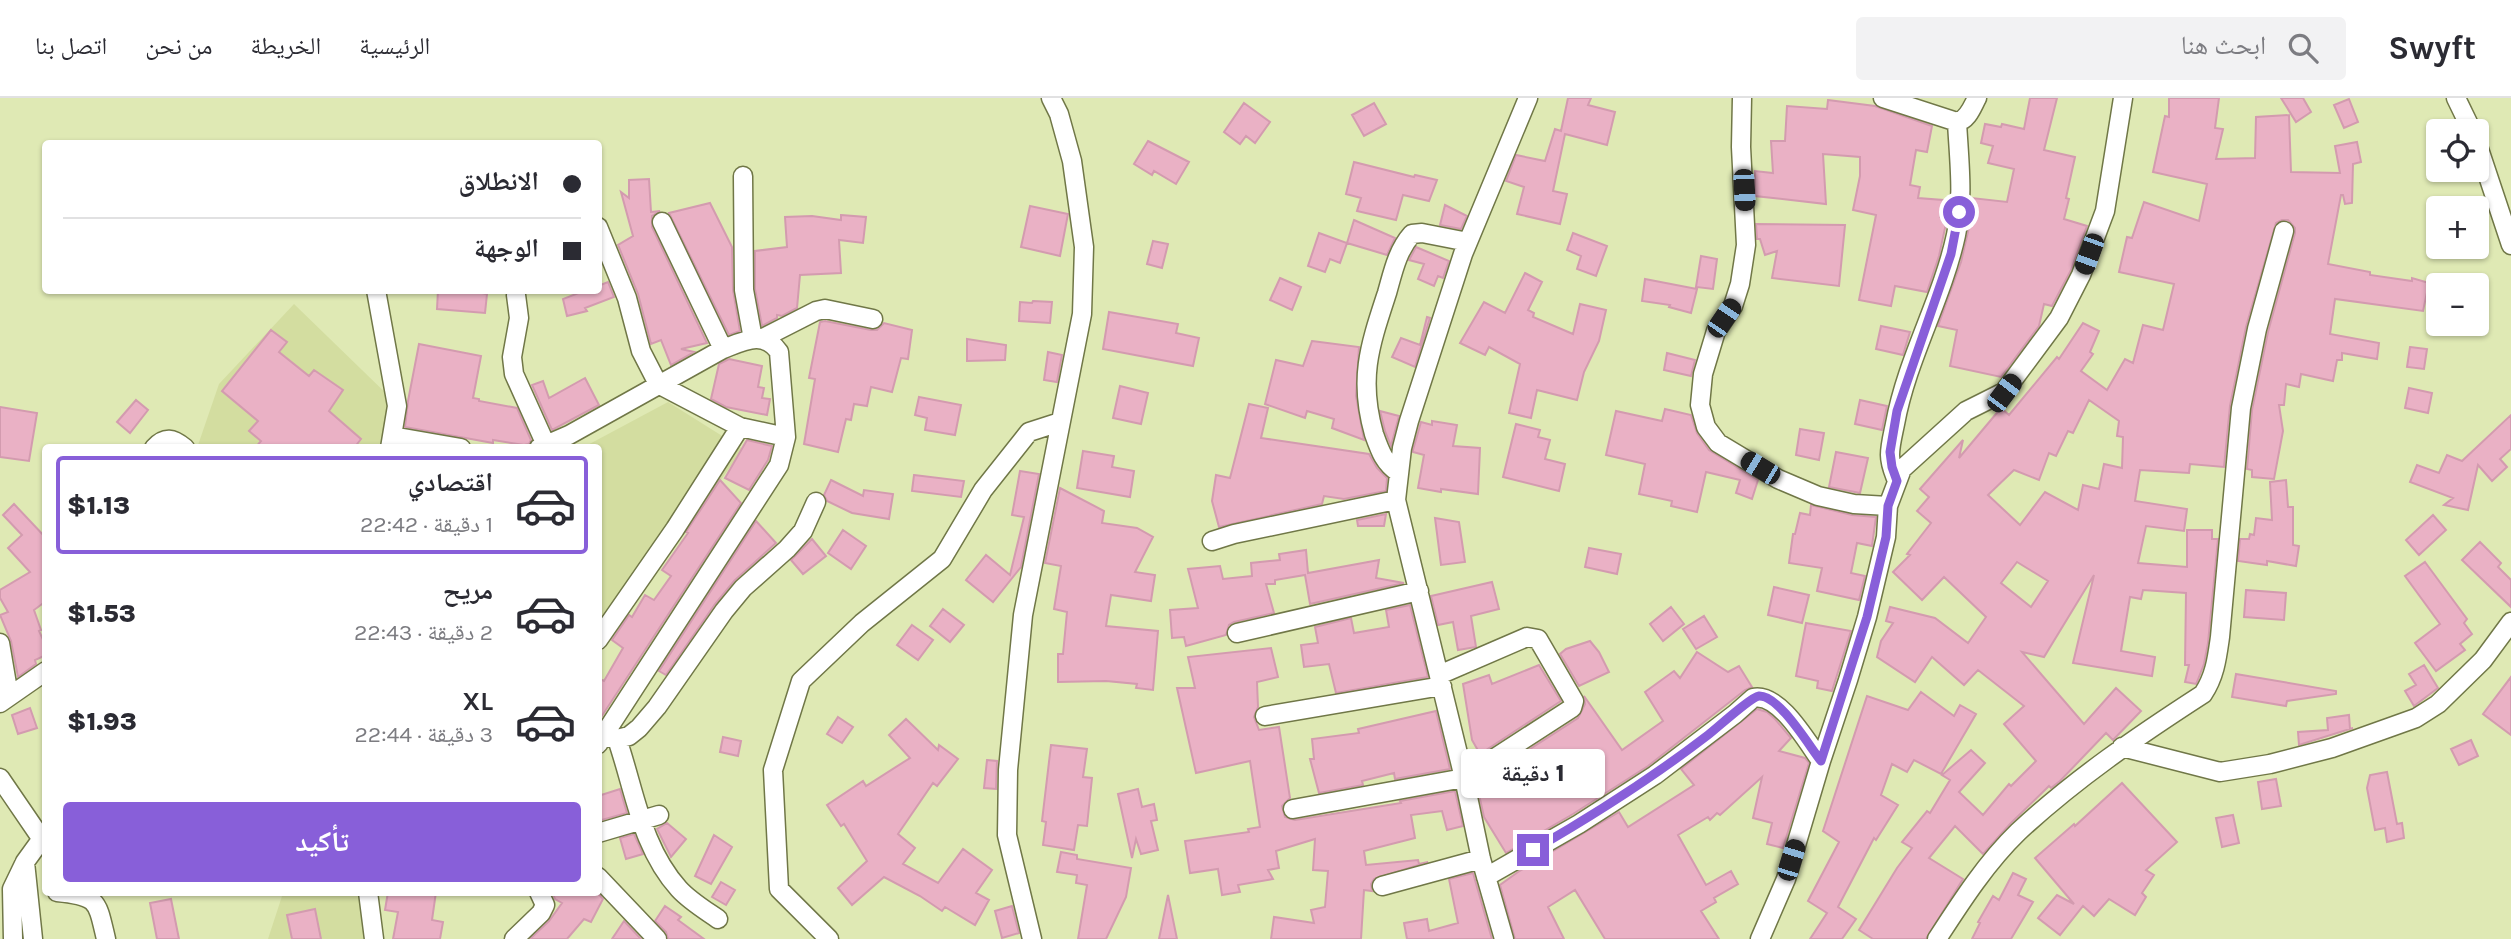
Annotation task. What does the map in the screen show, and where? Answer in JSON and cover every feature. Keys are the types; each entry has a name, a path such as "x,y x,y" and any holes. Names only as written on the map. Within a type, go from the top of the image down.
{"street":[{"path":"1032,939 1007,835 1009,770 1023,615 1082,314 1084,247 1072,161 1059,114 1051,98"},
{"path":"1504,939 1481,859 1464,778 1395,500 1409,421 1468,242 1528,98"},
{"path":"1742,98 1741,147 1746,245 1737,295 1716,331 1703,374 1700,405 1706,427 1718,443 1788,483 1818,496 1854,504 1888,506"},
{"path":"1883,98 1957,122 1962,121 1968,114 1977,98"},
{"path":"1760,939 1786,879 1867,617 1886,537 1888,506 1902,469 1954,421 1975,406 2004,393 2059,318 2081,275 2105,211 2123,98"},
{"path":"2456,98 2466,119"},
{"path":"1897,481 1890,452 1897,411 1922,334 1942,284 1956,234 1961,192 1957,122"},
{"path":"743,176 744,290 758,339"},
{"path":"2489,179 2511,245"},
{"path":"662,222 723,349"},
{"path":"1937,939 1969,890 2017,834 2122,747 2203,694 2210,682 2217,665 2241,408 2257,329 2284,231"},
{"path":"1399,473 1387,464 1381,455 1370,418 1365,379 1370,345 1399,254 1412,234 1422,233 1468,242"},
{"path":"602,236 627,298 641,351 659,384 740,427 786,437"},
{"path":"377,294 396,395 396,419 391,442 414,444"},
{"path":"516,295 519,318 512,357 514,374 542,444"},
{"path":"549,444 723,349 758,339 816,311 825,309 873,319"},
{"path":"606,740 779,465 786,437 779,352 773,343 758,339"},
{"path":"830,939 779,889 773,771 801,681 862,622 942,559 984,490 1028,432 1060,422"},
{"path":"602,634 683,518 740,427"},
{"path":"159,444 166,439 173,439 180,444"},
{"path":"1212,541 1395,500"},
{"path":"606,740 629,736 639,728 657,707 723,611 743,588 803,531 817,502"},
{"path":"1237,633 1419,591"},
{"path":"2122,747 2220,772 2270,764 2332,748 2416,718 2438,704 2483,660 2511,622"},
{"path":"1265,716 1440,680 1527,637 1538,639 1574,701 1572,708 1464,778 1293,808"},
{"path":"0,643 5,699 42,674"},
{"path":"1486,877 1579,824 1655,775 1753,698 1765,697 1781,709 1821,761"},
{"path":"606,740 651,849 665,872 681,891 718,919"},
{"path":"0,778 42,834"},
{"path":"602,832 659,815"},
{"path":"13,939 25,862 42,836"},
{"path":"1382,886 1481,859"},
{"path":"602,881 657,939"},
{"path":"21,888 33,939"},
{"path":"85,896 98,907 106,939"},
{"path":"369,896 374,939"},
{"path":"514,939 541,913 545,905 540,896"}],"shaded area":[{"path":"294,304 396,403 388,444 198,444 219,384"},
{"path":"668,402 743,449 602,646 602,444 589,444"},
{"path":"282,896 361,896 366,939 268,939"}],"building":[{"path":"1568,98 1591,98 1588,105 1615,112 1607,145 1565,134 1553,191 1567,194 1560,224 1517,214 1524,187 1506,181 1516,155 1545,161 1555,129 1561,131"},
{"path":"2030,98 2057,98 2044,150 2075,157 2064,219 2087,226 2071,270 2052,306 2044,304 2039,326 2001,377 1950,366 1957,330 1938,326 1961,262 1970,223 1972,198 2007,202 2014,169 1988,163 1993,146 1981,143 1985,124 2001,127 2002,124 2024,129"},
{"path":"2169,98 2219,98 2215,128 2223,129 2216,159 2255,158 2256,117 2289,115 2291,172 2340,173 2335,146 2357,142 2361,162 2353,164 2352,203 2345,204 2341,195 2328,264 2370,272 2370,275 2412,281 2412,278 2426,282 2423,311 2335,299 2330,334 2379,343 2377,359 2342,353 2342,360 2337,360 2333,381 2301,374 2299,387 2286,384 2284,405 2279,405 2283,431 2274,479 2252,477 2252,470 2247,469 2252,410 2268,332 2295,233 2295,228 2288,220 2276,223 2246,327 2230,406 2224,467 2190,464 2189,473 2140,470 2135,501 2187,509 2184,531 2146,526 2138,563 2187,567 2187,530 2212,530 2212,539 2218,539 2208,643 2196,684 2185,682 2189,665 2185,665 2186,593 2143,590 2141,599 2130,597 2121,651 2155,657 2152,676 2073,663 2094,575 2044,657 2022,652 2084,724 2116,688 2141,711 2113,740 2106,733 2060,781 2051,788 2049,786 2010,824 1983,854 1955,826 1929,858 1963,879 1926,939 1873,939 1859,930 1912,848 1902,842 1927,811 1930,813 1950,780 1942,775 1971,750 1985,763 1959,792 1983,815 2009,784 2011,786 2036,761 2004,724 2024,706 1978,670 1964,685 1932,657 1915,682 1877,657 1881,641 1893,623 1886,621 1890,607 1935,618 1968,643 1986,617 1944,577 1922,600 1893,572 1910,555 1907,554 1931,523 1917,511 1929,497 1920,489 1963,440 1959,458 2001,408 2009,415 2057,357 2059,359 2083,323 2099,331 2090,352 2093,354 2081,371 2107,390 2125,359 2133,363 2143,325 2163,330 2174,284 2119,272 2127,237 2132,238 2144,202 2199,221 2207,184 2153,172 2165,116 2169,117","holes":["2089,400 2119,421 2117,436 2123,437 2122,468 2104,464 2099,489 2083,485 2078,510 2045,492 2020,525 1988,495 2014,470 2039,480 2049,453 2056,456 2068,431 2073,433","2017,562 2048,581 2031,607 2001,583"]},
{"path":"2281,98 2303,98 2311,112 2296,122"},
{"path":"2349,99 2358,122 2344,128 2334,105"},
{"path":"1828,100 1875,106 1932,126 1927,152 1916,150 1910,185 1920,187 1918,198 1943,200 1940,217 1947,219 1927,292 1895,286 1891,306 1859,300 1876,215 1853,210 1860,176 1860,157 1823,154 1826,204 1755,196 1755,171 1773,173 1771,141 1785,141 1787,106 1827,109"},
{"path":"1244,103 1270,122 1255,143 1246,136 1240,144 1224,132"},
{"path":"1374,103 1386,124 1364,136 1352,115"},
{"path":"1148,141 1189,162 1176,184 1154,171 1152,175 1134,164"},
{"path":"1354,162 1437,180 1429,201 1403,195 1396,220 1357,211 1361,198 1346,194"},
{"path":"649,179 651,212 660,211 652,216 652,227 707,343 681,349 694,352 671,365 661,340 651,344 638,294 618,245 633,236 621,192 629,198 629,180"},
{"path":"710,203 732,247 733,290 740,331 729,335 669,213"},
{"path":"1445,205 1467,216 1461,229 1440,225"},
{"path":"1030,206 1068,214 1060,256 1021,247"},
{"path":"841,215 866,217 863,243 839,240 841,273 800,275 797,308 782,316 777,315 777,318 762,326 755,289 755,251 787,247 785,217 812,216 841,220"},
{"path":"1354,220 1395,238 1387,255 1347,243"},
{"path":"1756,224 1845,225 1839,286 1772,278 1777,251 1765,255 1760,239 1757,239"},
{"path":"1319,233 1347,243 1340,263 1330,259 1325,272 1308,266"},
{"path":"1573,233 1607,246 1596,276 1577,269 1581,256 1567,250"},
{"path":"1153,241 1168,244 1162,268 1147,264"},
{"path":"1416,247 1449,261 1443,278 1438,276 1434,286 1418,279 1424,264 1409,260"},
{"path":"1701,256 1717,259 1713,289 1696,287"},
{"path":"1525,273 1542,282 1528,310 1534,313 1533,317 1573,334 1580,304 1606,310 1599,341 1584,372 1577,400 1537,390 1531,418 1509,413 1520,364 1489,347 1485,355 1460,343 1484,302 1505,313"},
{"path":"1280,278 1301,287 1292,310 1270,300"},
{"path":"1645,279 1697,289 1691,313 1669,307 1670,305 1642,301"},
{"path":"608,282 614,297 585,308 587,311 567,316 563,299 576,294 602,294 602,284"},
{"path":"438,294 487,294 485,313 437,309"},
{"path":"1020,302 1052,302 1050,323 1019,321"},
{"path":"1109,312 1178,324 1176,333 1199,338 1193,366 1103,349"},
{"path":"1427,317 1430,318 1415,367 1392,357 1401,338 1420,345"},
{"path":"820,322 871,330 877,330 884,323 912,330 908,359 901,358 892,392 871,387 867,406 854,404 851,420 846,419 838,452 804,444 815,379 809,378"},
{"path":"1881,326 1910,332 1903,355 1876,349"},
{"path":"271,330 287,342 279,352 309,376 314,370 343,390 329,411 361,439 357,444 258,444 261,441 249,431 258,421 222,391"},
{"path":"967,339 1006,345 1005,360 967,361"},
{"path":"1312,341 1359,347 1356,396 1364,440 1332,428 1334,419 1307,411 1305,418 1265,404 1276,360 1303,366"},
{"path":"419,344 481,356 473,398 517,408 531,440 529,444 493,440 493,443 405,427"},
{"path":"2410,347 2427,349 2424,369 2407,367"},
{"path":"1048,352 1062,355 1057,382 1044,380"},
{"path":"1667,353 1695,360 1691,376 1664,370"},
{"path":"729,359 762,366 758,387 764,388 762,398 770,399 767,415 726,407 711,399 719,364"},
{"path":"585,378 599,405 552,430 532,385 543,381 549,398"},
{"path":"1120,386 1148,393 1141,424 1113,418"},
{"path":"2409,388 2432,393 2428,413 2405,408"},
{"path":"919,397 961,405 955,435 925,430 927,418 915,415"},
{"path":"136,400 148,410 130,433 117,422"},
{"path":"1860,400 1887,406 1882,430 1855,424"},
{"path":"1249,404 1268,408 1261,438 1369,454 1387,478 1386,491 1344,499 1324,496 1322,504 1219,527 1212,501 1216,475 1230,478"},
{"path":"0,407 37,413 29,461 0,457"},
{"path":"1665,409 1691,415 1697,433 1709,450 1758,480 1752,499 1736,493 1740,480 1706,472 1697,512 1671,506 1672,501 1639,494 1645,464 1606,455 1616,411 1662,421"},
{"path":"1380,411 1399,416 1391,446 1385,431"},
{"path":"2511,415 2511,449 2500,459 2507,467 2492,481 2478,465 2468,510 2444,505 2453,498 2410,482 2417,465 2439,473 2447,455 2462,461"},
{"path":"1432,421 1457,425 1453,446 1480,448 1478,494 1418,488 1424,455 1413,450 1421,422 1432,425"},
{"path":"1516,424 1540,430 1538,437 1550,440 1545,459 1565,464 1559,491 1503,477"},
{"path":"1800,429 1824,433 1819,460 1796,455"},
{"path":"747,440 772,446 768,460 749,490 725,478"},
{"path":"1083,451 1114,456 1112,467 1134,471 1130,497 1077,488"},
{"path":"1836,452 1868,458 1860,493 1829,487"},
{"path":"1020,471 1039,474 1021,567 993,602 966,580 986,555 1010,575 1024,517 1012,515"},
{"path":"914,475 964,481 961,497 912,491"},
{"path":"720,480 741,503 602,716 602,680 604,681 623,648 612,640 629,615 632,617 645,595 654,600 671,576 662,570 688,533 686,532"},
{"path":"831,480 863,496 864,490 893,494 889,519 852,513 827,501 824,495"},
{"path":"2286,480 2288,507 2293,507 2293,545 2299,546 2296,566 2267,561 2267,565 2238,561 2240,539 2249,539 2250,534 2254,535 2256,518 2272,520 2270,482"},
{"path":"1060,488 1104,511 1102,523 1137,528 1153,537 1135,572 1155,575 1151,601 1111,595 1106,626 1158,631 1153,690 1136,688 1137,684 1106,681 1058,682 1058,654 1063,654 1067,612 1054,609 1061,566 1045,563"},
{"path":"14,504 42,534 42,604 34,610 41,630 42,657 18,677 11,641 0,615 8,612 0,598 0,590 30,572 8,548 22,535 3,515"},
{"path":"1811,505 1852,515 1876,517 1872,546 1857,543 1851,573 1865,576 1859,600 1817,591 1822,568 1789,563 1793,534 1800,513 1810,515"},
{"path":"1386,514 1384,526 1358,526 1357,520"},
{"path":"2433,515 2446,530 2419,555 2406,540"},
{"path":"1435,518 1459,522 1465,562 1441,565"},
{"path":"756,521 776,543 734,581 666,675 659,671"},
{"path":"843,530 866,546 851,569 828,553"},
{"path":"812,539 826,556 803,574 791,560"},
{"path":"2480,542 2501,563 2498,567 2511,580 2511,607 2462,560"},
{"path":"1589,548 1621,554 1617,574 1585,567"},
{"path":"1306,550 1308,573 1379,560 1376,578 1404,583 1310,604 1305,575 1275,580 1275,584 1266,584 1274,613 1234,622 1229,625 1226,635 1186,646 1184,637 1172,638 1170,610 1198,608 1188,569 1220,566 1223,579 1252,576 1251,563 1280,560 1279,554"},
{"path":"2425,562 2467,619 2464,623 2472,634 2460,644 2465,650 2436,671 2415,643 2440,624 2405,576"},
{"path":"1492,582 1499,609 1471,616 1476,647 1458,650 1453,622 1438,625 1431,596"},
{"path":"1774,587 1809,595 1802,623 1768,615"},
{"path":"2246,590 2286,593 2284,620 2244,617"},
{"path":"1410,605 1428,677 1336,693 1329,664 1304,667 1301,645 1318,643 1315,627 1351,618 1354,633 1389,627 1386,610"},
{"path":"1671,607 1684,624 1663,641 1650,624"},
{"path":"943,609 964,625 950,642 930,626"},
{"path":"1704,616 1717,637 1696,649 1683,629"},
{"path":"1806,623 1851,631 1832,691 1817,688 1818,681 1796,676"},
{"path":"912,625 933,640 918,660 897,645"},
{"path":"1590,641 1609,672 1579,686 1560,654 1566,649"},
{"path":"1271,648 1278,677 1257,682 1258,707 1254,717 1259,730 1279,727 1290,798 1282,806 1285,817 1295,820 1401,803 1400,801 1455,791 1463,826 1447,830 1442,811 1411,815 1415,838 1364,851 1366,865 1418,860 1419,864 1428,862 1374,879 1371,884 1372,891 1364,890 1361,939 1271,939 1274,917 1314,923 1311,910 1325,907 1328,871 1313,870 1315,839 1276,851 1279,868 1268,870 1273,879 1238,885 1240,892 1222,895 1218,869 1190,873 1185,841 1249,832 1248,829 1260,827 1250,761 1196,773 1177,688 1195,688 1188,657"},
{"path":"1697,652 1728,672 1739,666 1752,687 1648,766 1506,853 1484,817 1478,790 1494,780 1491,774 1578,718 1585,704 1584,696 1622,750 1663,721 1645,692 1674,671 1680,678"},
{"path":"1539,665 1561,701 1480,754 1472,740 1463,684 1489,675 1492,684"},
{"path":"2424,665 2438,688 2414,706 2405,691 2416,685 2409,674"},
{"path":"2236,674 2336,691 2336,694 2287,701 2286,706 2232,697"},
{"path":"2511,677 2511,735 2483,714"},
{"path":"1921,692 1954,716 1960,705 1976,714 1941,774 1914,760 1907,772 1892,764 1881,795 1898,805 1876,840 1874,838 1838,907 1856,919 1842,939 1810,939 1827,913 1808,901 1839,842 1823,831 1867,696 1908,710"},
{"path":"30,708 37,728 18,734 12,715"},
{"path":"1757,709 1767,712 1791,738 1779,751 1805,758 1809,763 1783,848 1767,844 1772,823 1753,818 1762,777 1720,815 1717,813 1710,820 1708,817 1678,835 1706,885 1731,871 1738,884 1714,898 1716,902 1701,911 1719,939 1605,939 1575,890 1548,907 1564,939 1515,939 1500,885 1619,812 1628,827 1694,785 1681,769"},
{"path":"1436,711 1450,769 1395,779 1394,773 1362,781 1363,785 1319,793 1310,759 1314,759 1312,739 1359,733 1358,729"},
{"path":"2349,715 2350,729 2299,745 2298,732 2328,730 2327,718"},
{"path":"838,717 853,727 842,743 827,734"},
{"path":"906,719 938,750 939,745 958,759 937,786 933,783 898,834 915,848 903,864 938,883 963,849 992,870 976,893 989,900 975,925 945,907 942,911 884,877 852,905 838,888 867,861 844,824 841,826 827,805 863,781 866,786 910,758 889,735"},
{"path":"723,737 741,741 738,756 720,752"},
{"path":"2471,740 2478,756 2459,765 2451,749"},
{"path":"1051,745 1087,749 1083,777 1092,778 1087,826 1078,825 1074,850 1043,845 1046,822 1042,821"},
{"path":"987,760 997,761 996,789 984,788"},
{"path":"2387,772 2397,824 2402,823 2404,838 2387,842 2385,828 2375,830 2367,788 2370,775"},
{"path":"2276,779 2281,806 2262,809 2258,782"},
{"path":"2122,783 2177,842 2146,870 2154,875 2142,893 2146,897 2135,915 2109,899 2094,916 2083,906 2060,935 2038,918 2057,895 2074,904 2035,858"},
{"path":"620,789 627,813 602,820 602,795"},
{"path":"1138,789 1142,807 1154,804 1157,820 1151,821 1158,850 1141,854 1136,839 1132,858 1118,794"},
{"path":"2233,815 2239,843 2222,847 2216,818"},
{"path":"667,823 686,839 671,857 657,829"},
{"path":"634,834 643,854 626,859 620,838"},
{"path":"714,835 732,847 711,884 695,876"},
{"path":"1061,852 1077,855 1077,859 1131,868 1126,897 1106,939 1078,939 1087,885 1076,883 1077,875 1057,872"},
{"path":"1473,873 1492,939 1407,939 1404,923 1427,919 1429,931 1458,923 1449,879"},
{"path":"2013,873 2026,879 2018,895 2033,902 2011,939 1972,939 1993,896 1999,900"},
{"path":"721,882 735,890 726,905 712,897"},
{"path":"1168,895 1177,939 1159,939"},
{"path":"387,896 435,896 432,920 443,922 440,939 393,939 398,912 385,910"},
{"path":"554,896 600,896 603,899 591,922 584,919 567,939 530,939 549,921 562,903"},
{"path":"171,899 179,939 157,939 150,903"},
{"path":"665,906 681,917 678,920 704,939 668,939 666,932 655,921"},
{"path":"1012,906 1019,933 1002,938 995,911"},
{"path":"315,909 321,939 292,939 287,915"},
{"path":"624,921 641,939 612,939"}],"route":[{"path":"1533,850 1655,775 1735,714 1750,699 1759,696 1765,697 1781,709 1821,761 1867,617 1886,537 1888,506 1897,481 1890,452 1897,411 1922,334 1942,284 1956,234 1959,212"}]}
